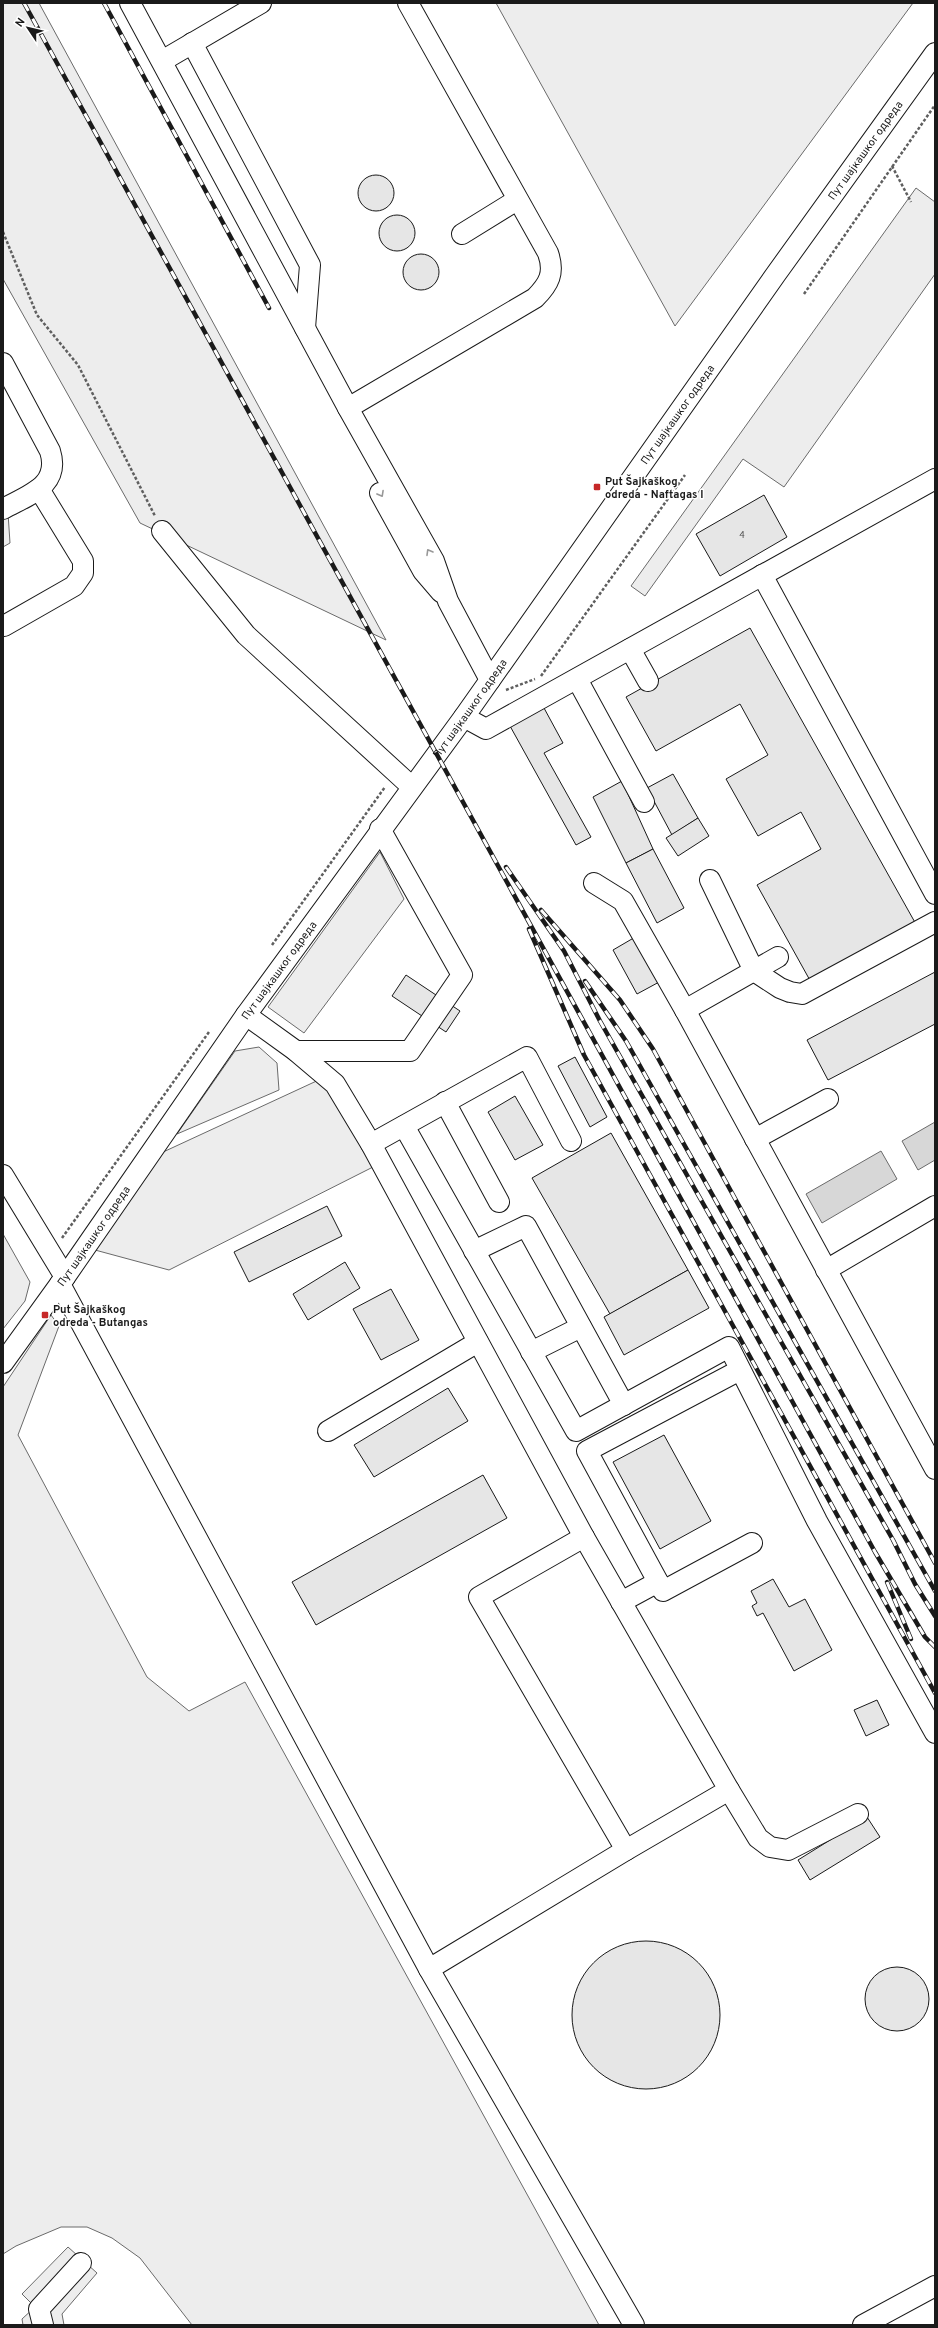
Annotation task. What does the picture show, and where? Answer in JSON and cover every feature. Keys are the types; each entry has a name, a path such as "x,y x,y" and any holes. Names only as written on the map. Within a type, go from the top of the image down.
{"street":[{"path":"130,3 348,408 345,429 423,571 448,601 497,685"},
{"path":"162,61 261,3"},
{"path":"348,408 534,298 545,288 552,274 552,265 548,253 408,3"},
{"path":"192,43 310,265 305,328"},
{"name":"Пут шајкашког одреда","path":"3,1363 63,1281 246,1015 380,829 464,717 497,685 776,274 935,53"},
{"path":"462,234 517,200"},
{"path":"268,291 289,299"},
{"path":"3,363 50,451 54,464 46,484 3,509"},
{"path":"464,717 486,729 935,479"},
{"path":"4,626 74,586 83,573 83,561 39,489"},
{"path":"162,531 246,635 412,787"},
{"path":"762,575 935,894"},
{"path":"630,649 648,681"},
{"path":"577,679 644,802"},
{"path":"296,1051 410,1051 462,975 380,829"},
{"path":"710,880 754,971 785,990 802,994 935,922"},
{"path":"594,883 623,901 756,1139 935,1469"},
{"path":"685,1010 778,957"},
{"path":"246,1015 296,1051 335,1084 371,1144 584,1537 758,1838 770,1847 788,1850 858,1814"},
{"path":"371,1144 527,1057 571,1141"},
{"path":"756,1139 828,1099"},
{"path":"445,1102 499,1202"},
{"path":"404,1126 576,1431 729,1348 817,1521 935,1733"},
{"path":"3,1175 63,1281 429,1969 634,2325"},
{"path":"826,1270 935,1206"},
{"path":"474,1251 526,1226 624,1405"},
{"path":"531,1352 581,1327"},
{"path":"328,1431 478,1342"},
{"path":"740,1370 587,1451 663,1591 752,1543"},
{"path":"584,1537 479,1597 626,1850"},
{"path":"621,1602 658,1582"},
{"path":"429,1969 626,1850 729,1790"},
{"path":"43,2325 40,2309 81,2263"},
{"path":"863,2325 935,2286"}],"path":[{"path":"804,294 935,105"},
{"path":"892,166 911,202"},
{"path":"3,232 37,315 78,364 162,531"},
{"path":"497,685 540,677 685,475"}],"shaded area":[{"path":"3,3 39,3 386,640 140,523 3,279"},
{"path":"496,3 913,3 675,326"},
{"path":"916,188 935,202 935,274 784,487 743,459 645,596 631,586"},
{"path":"8,513 10,543 3,547 3,516"},
{"path":"380,852 404,899 304,1033 268,1007"},
{"path":"259,1047 277,1063 279,1090 177,1134 235,1051"},
{"path":"323,1078 373,1167 169,1270 95,1250 161,1153"},
{"path":"935,1122 935,1160 918,1170 902,1141"},
{"path":"881,1151 897,1179 822,1223 806,1194"},
{"path":"3,1234 30,1282 25,1301 3,1329"},
{"path":"51,1315 59,1326 18,1435 147,1677 189,1711 245,1682 599,2325 192,2325 140,2258 112,2238 87,2227 61,2227 16,2246 3,2254 3,1387"},
{"path":"68,2247 97,2273 62,2314 64,2325 23,2325 22,2319 35,2307 22,2294"}],"building":[{"path":"376,175 389,180 394,193 389,206 376,211 363,206 358,193 363,180"},
{"path":"397,215 410,220 415,233 410,246 397,251 384,246 379,233 384,220"},
{"path":"421,254 434,259 439,272 434,285 421,290 408,285 403,272 408,259"},
{"path":"764,495 787,537 720,576 696,534"},
{"path":"750,628 917,926 812,984 757,885 821,849 801,812 758,836 726,779 768,755 740,704 656,751 626,697"},
{"path":"544,708 563,743 544,753 591,837 576,845 510,726"},
{"path":"673,774 698,818 672,835 647,788"},
{"path":"622,781 653,849 626,863 593,797"},
{"path":"698,818 709,836 678,856 666,838"},
{"path":"653,849 684,908 657,923 626,863"},
{"path":"637,936 661,981 637,994 613,950"},
{"path":"935,972 935,1024 828,1080 807,1040"},
{"path":"406,975 460,1011 446,1032 392,996"},
{"path":"575,1057 607,1117 590,1127 558,1066"},
{"path":"515,1096 543,1145 515,1160 488,1112"},
{"path":"611,1133 688,1270 610,1314 532,1178"},
{"path":"327,1206 342,1236 249,1282 234,1252"},
{"path":"345,1262 360,1288 308,1320 293,1294"},
{"path":"688,1270 709,1308 624,1355 604,1317"},
{"path":"391,1289 419,1340 381,1360 353,1309"},
{"path":"448,1388 468,1421 374,1477 354,1445"},
{"path":"664,1435 711,1521 660,1549 613,1462"},
{"path":"483,1475 507,1518 316,1625 292,1582"},
{"path":"773,1579 789,1607 805,1599 832,1650 794,1671 763,1613 757,1616 752,1606 757,1603 751,1591"},
{"path":"877,1700 889,1725 866,1736 854,1710"},
{"path":"867,1817 880,1837 810,1880 798,1860"},
{"path":"653,1941 674,1946 687,1953 703,1968 715,1987 719,2001 719,2029 715,2043 708,2056 693,2072 687,2077 668,2086 653,2089 639,2089 618,2084 605,2077 584,2056 577,2043 573,2029 572,2008 577,1987 584,1974 605,1953 618,1946 632,1942"},
{"path":"897,1967 909,1970 920,1976 926,1987 929,1999 926,2011 920,2022 909,2028 897,2031 885,2028 874,2022 868,2011 865,1999 868,1987 874,1976 885,1970"}],"railway":[{"path":"24,3 875,1552 925,1637 935,1647"},
{"path":"104,3 269,308"},
{"path":"506,867 564,951 600,1021 893,1540 915,1584 935,1616"},
{"path":"541,910 620,1000 653,1049 935,1563"},
{"path":"529,929 584,1055 935,1693"},
{"path":"585,981 626,1041 935,1591"},
{"path":"887,1582 911,1639"}],"place":[{"name":"Put Šajkaškog odreda - Naftagas I","path":"597,487"},
{"name":"Put Šajkaškog odreda - Butangas","path":"45,1315"}]}
